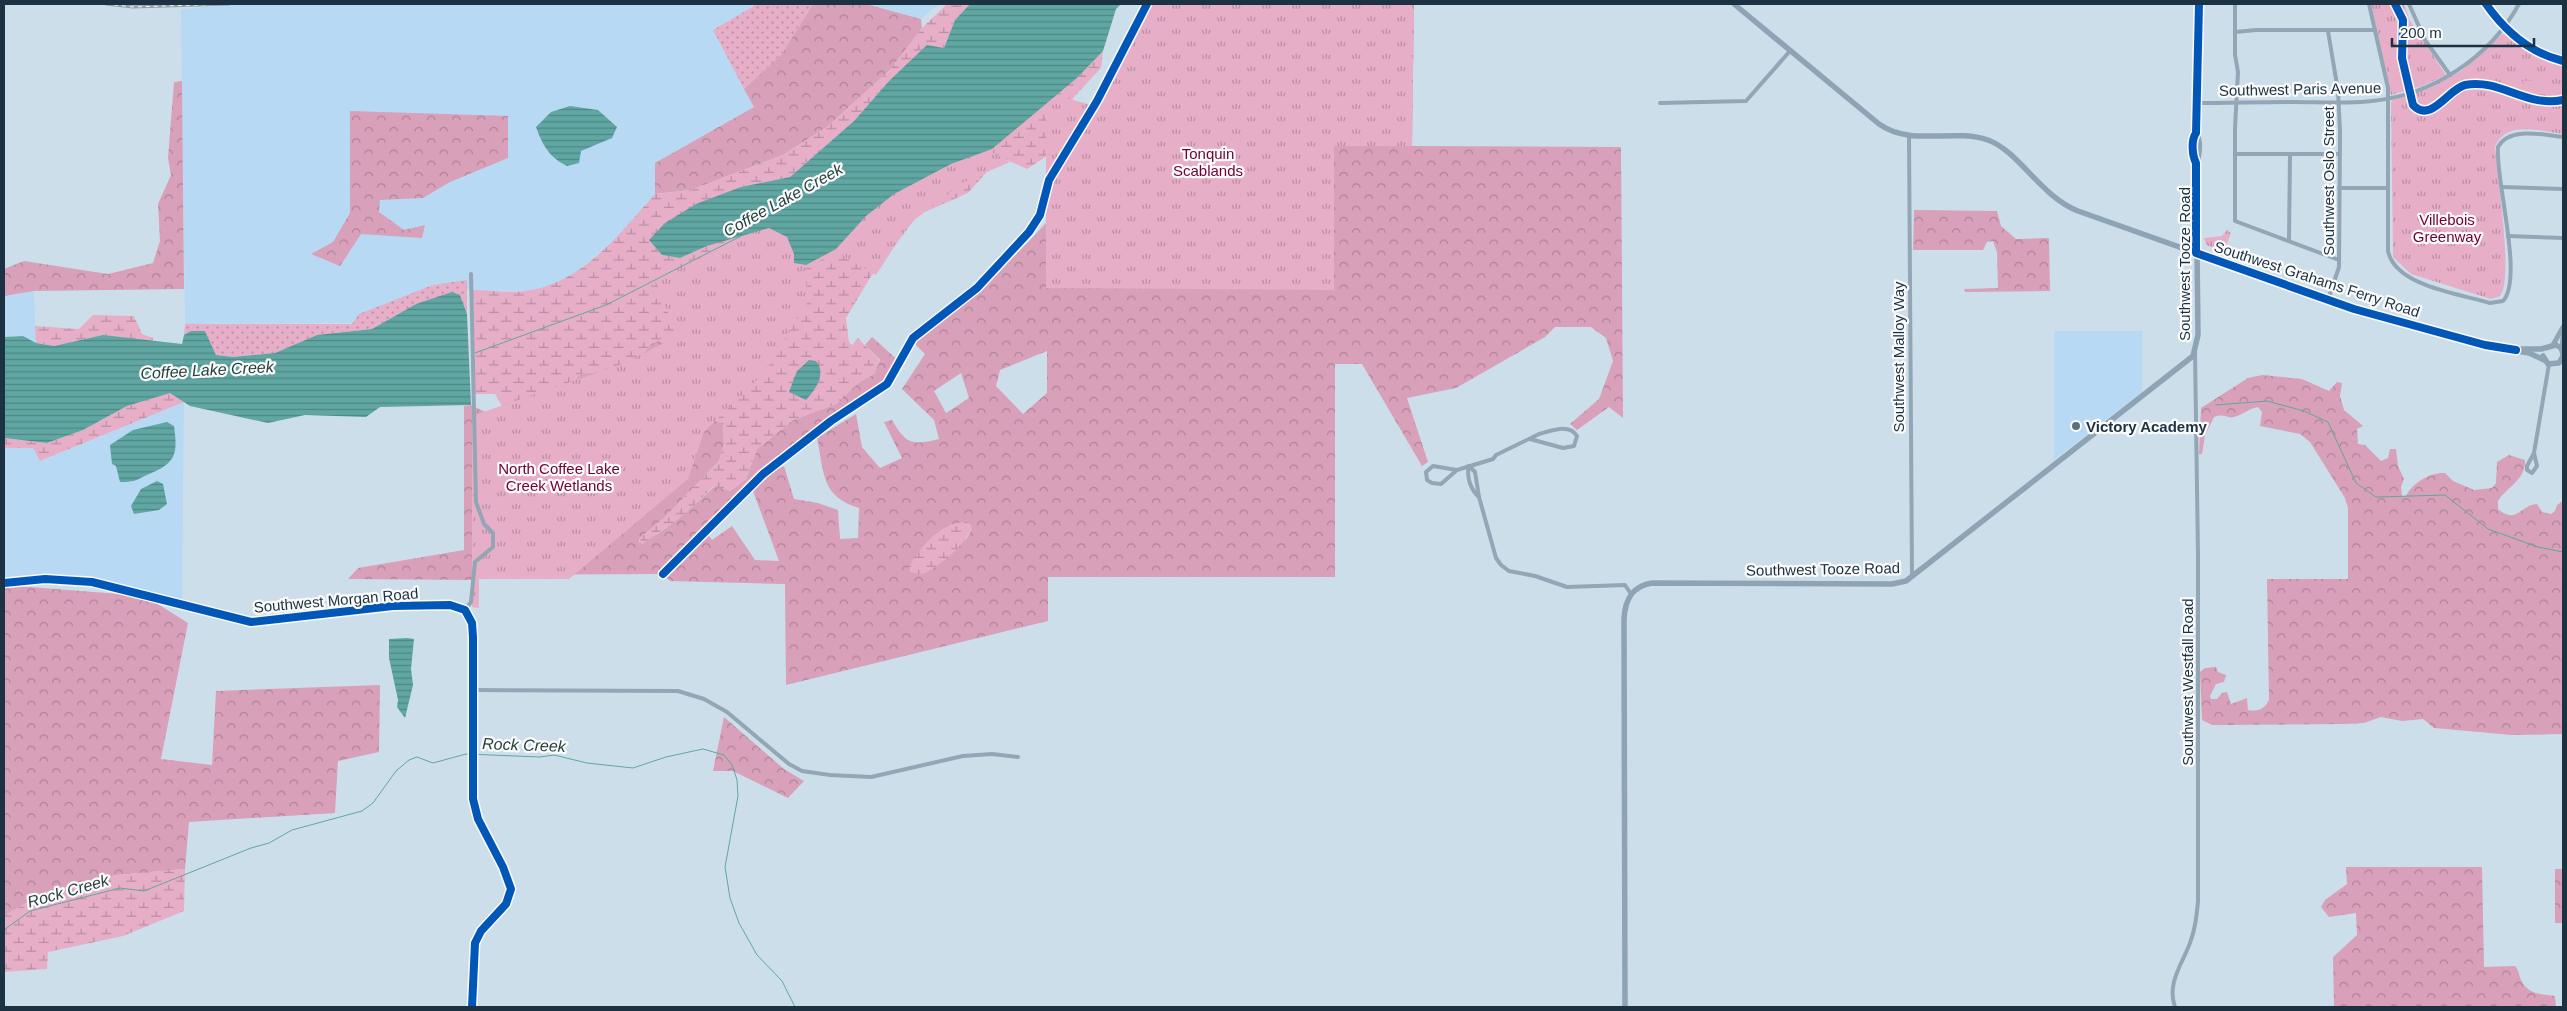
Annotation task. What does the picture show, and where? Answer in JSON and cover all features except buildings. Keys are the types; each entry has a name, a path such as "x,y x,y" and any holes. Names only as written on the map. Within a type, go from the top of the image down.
{"main road":[{"name":"Southwest Grahams Ferry Road","path":"1734,4 1885,128 1909,136 1972,137 1990,141 2004,149 2047,192 2065,205 2328,300 2453,337 2495,348 2538,355 2547,362"},
{"name":"Southwest Tooze Road","path":"1631,594 1639,586 1652,583 1892,584 1912,578 2189,360 2195,352 2198,335 2194,136 2196,132 2199,4"},
{"path":"2553,345 2563,353 2560,364 2547,362 2543,354 2546,348 2553,345"},
{"name":"Southwest Grahams Ferry Road","path":"2516,350 2546,348"},
{"path":"1625,1007 1624,619 1626,604 1631,594"}],"street":[{"path":"662,574 758,478 831,421 887,384 913,338 982,283 1032,229 1041,212 1049,180 1097,101 1147,4"},
{"path":"2234,4 2238,102 2235,154 2234,216 2236,223 2339,260"},
{"path":"2369,4 2387,82 2390,258 2402,274 2414,281 2490,303 2500,302 2506,296 2510,287 2511,264 2498,152 2504,138 2521,134 2563,137"},
{"path":"2409,4 2426,40 2450,75"},
{"path":"2486,4 2504,27 2527,45 2546,56 2563,61"},
{"name":"Southwest Paris Avenue","path":"2196,103 2339,102 2388,99 2426,88 2450,75 2479,54 2504,27 2519,4"},
{"path":"2235,32 2256,30 2375,30"},
{"name":"Southwest Oslo Street","path":"2328,31 2339,102 2339,260 2338,272 2328,300"},
{"path":"1660,102 1746,102 1790,51"},
{"name":"Southwest Malloy Way","path":"1909,136 1912,578"},
{"path":"2235,154 2339,154"},
{"path":"2290,154 2290,241"},
{"path":"2502,187 2563,188"},
{"path":"2339,188 2388,188"},
{"path":"2508,236 2563,238"},
{"path":"471,274 476,502 484,524 493,533 493,547 475,562 471,602 466,610 472,623 473,799 478,819 503,867 510,889 506,904 482,931 475,943 472,1007"},
{"path":"2553,345 2563,327"},
{"path":"2563,337 2563,353"},
{"name":"Southwest Westfall Road","path":"2175,1007 2173,981 2191,942 2197,921 2198,900 2197,362 2195,352"},
{"path":"2534,453 2547,362"},
{"path":"1457,470 1433,466 1426,472 1427,480 1432,483 1441,484 1457,470 1530,439 1563,429 1574,431 1577,436 1574,446 1566,449 1530,439"},
{"path":"1469,466 1475,472 1479,497 1496,558 1501,565 1509,571 1536,576 1567,587 1625,585 1631,594"},
{"name":"Southwest Morgan Road","path":"4,582 45,580 92,582 251,622 394,606 450,605 466,610"},
{"path":"473,690 649,689 683,692 704,699 727,712 793,767 830,776 871,778 963,756 992,754 1018,758"}],"shaded area":[{"path":"244,4 757,4 713,30 754,107 655,163 655,194 623,231 591,260 573,275 552,286 528,291 440,290 355,323 185,324 181,9"},
{"path":"866,4 939,4 921,19"},
{"path":"34,291 36,343 23,336 4,337 4,296"},
{"name":"Victory Academy","path":"2054,331 2142,331 2142,392 2054,460"},
{"path":"184,402 182,600 78,577 4,578 4,448 33,448 41,461"}],"green space":[{"path":"757,4 813,4 782,54 744,89 713,30"},
{"path":"813,4 866,4 921,19 922,28 890,70 827,127 783,155 691,190 655,194 655,163 754,107 744,89 782,54"},
{"path":"947,4 970,4 955,20 944,48 889,81 854,121 790,177 741,187 649,240 662,255 680,258 707,246 745,234 1078,77 1103,51 1101,68 1073,98 1071,117 1056,150 1027,169 1000,157 968,193 918,215 870,278 846,318 849,342 852,345 858,338 880,361 874,374 858,383 836,404 793,420 757,449 746,479 730,491 714,486 684,515 641,545 640,538 664,518 719,461 724,444 723,423 704,418 680,347 657,341 650,344 625,382 606,371 580,374 562,397 503,408 495,394 475,394 473,290 517,292 550,285 568,277 600,253 655,194 691,190 783,155 827,127 890,70 922,28"},
{"name":"Tonquin Scablands","path":"1145,4 1414,4 1412,146 1334,146 1334,290 1046,288 1046,92 1094,106 1140,7"},
{"path":"1414,4 1412,146 1621,147 1623,418 1609,407 1577,430 1570,424 1599,399 1613,361 1606,338 1591,327 1555,327 1545,337 1456,388 1407,398 1428,462 1422,466 1362,364 1335,364 1335,577 1048,577 1048,621 786,685 785,584 670,581 662,574 476,575 473,580 348,579 358,568 464,550 464,406 471,405 489,414 562,397 580,374 606,371 625,382 650,344 658,341 680,347 704,418 723,423 724,444 719,461 664,518 640,538 639,542 656,535 666,528 715,486 730,491 746,479 757,449 793,420 836,404 858,383 874,374 880,360 865,345 872,337 899,361 891,379 877,392 856,406 834,419 817,425 752,480 784,466 794,499 818,503 838,510 840,539 858,538 859,508 837,497 826,482 817,438 856,414 862,447 880,468 902,458 884,422 892,420 901,434 911,441 922,442 939,439 934,420 902,389 925,354 914,343 983,286 1046,223 1046,200","holes":["1047,351 1047,393 1023,414 996,386 1000,370","961,373 969,398 946,413 934,391","750,483 779,561 755,560 732,526 712,540 706,532 735,503","972,529 966,539 931,570"]},
{"path":"2371,4 2404,4 2409,19 2446,75 2422,86 2391,95"},
{"name":"Villebois Greenway","path":"2502,34 2506,34 2525,49 2563,65 2563,134 2524,129 2515,130 2507,133 2495,147 2504,226 2505,269 2504,286 2500,296 2491,299 2411,274 2393,257 2391,103 2392,100 2429,88 2461,71"},
{"path":"2387,42 2395,49 2397,54 2399,64 2395,80 2392,79 2387,58"},
{"path":"2546,80 2546,94 2524,94 2523,81"},
{"path":"182,81 184,289 34,291 4,296 4,269 24,261 108,274 153,263 160,241 158,204 171,175 168,158 174,82"},
{"path":"2501,91 2501,99 2487,99 2487,92"},
{"path":"350,111 508,116 508,158 450,182 423,198 380,200 379,212 404,230 425,225 422,238 361,234 340,266 311,254 333,242 350,213"},
{"name":"North Coffee Lake Creek Wetlands","path":"965,138 1010,162 964,182 909,224 876,275 836,252 806,268 807,303 765,372 704,432 688,479 569,579 479,579 479,608 472,607 472,416 625,363 677,336 655,280 769,223"},
{"path":"1914,210 1997,211 2001,226 2016,239 2049,238 2050,291 1965,292 1964,289 1998,288 1997,252 1993,241 1987,242 1983,250 1913,250"},
{"path":"2227,230 2231,233 2224,251 2206,245 2204,238 2222,236"},
{"path":"467,280 467,314 460,295 416,304 372,329 317,335 275,353 233,357 216,355 205,331 191,331 184,335 185,324 352,324 359,314 433,285"},
{"path":"93,315 134,316 142,334 153,338 153,342 103,335 54,346 36,343 35,326 79,329"},
{"path":"2262,375 2302,379 2329,391 2337,382 2342,383 2340,396 2344,410 2363,426 2357,429 2358,444 2365,445 2381,461 2388,458 2390,449 2396,449 2398,466 2404,479 2401,487 2402,496 2406,496 2422,479 2440,473 2445,473 2453,481 2474,490 2492,488 2496,483 2497,462 2509,455 2525,460 2525,467 2520,478 2498,501 2498,509 2504,513 2514,515 2526,507 2537,504 2542,512 2551,514 2555,511 2557,505 2563,501 2563,734 2512,735 2434,728 2423,719 2402,721 2381,717 2364,723 2344,724 2212,725 2202,720 2200,672 2205,668 2216,667 2218,672 2226,675 2224,682 2216,684 2210,696 2211,699 2217,699 2222,693 2227,692 2231,704 2247,698 2248,710 2251,711 2263,708 2269,700 2267,579 2348,579 2348,508 2345,498 2310,442 2300,434 2260,426 2262,412 2258,407 2234,417 2214,417 2205,435 2202,454 2199,454 2201,408 2248,378"},
{"path":"170,392 184,402 40,461 33,448 4,448 4,438 47,443 83,430 127,406"},
{"path":"955,523 970,523 972,528 951,555 923,574 910,572 909,567 914,559 932,537"},
{"path":"4,585 145,596 188,623 161,759 212,765 216,691 380,685 379,752 338,761 335,813 189,822 185,869 117,875 45,892 4,916"},
{"path":"724,717 784,769 804,781 788,798 733,771 713,771"},
{"path":"2346,867 2482,867 2484,967 2515,966 2527,989 2540,994 2555,996 2556,1007 2334,1006 2333,957 2357,935 2356,913 2329,917 2321,907 2325,900 2347,884"},
{"path":"185,869 184,911 123,936 48,952 47,969 4,972 4,916 45,892 117,875"},
{"path":"2555,869 2563,869 2563,923 2555,923"}],"water":[{"path":"970,4 1121,4 1116,9 1103,51 1078,77 992,149 951,164 894,194 866,216 836,249 806,265 794,263 794,254 787,237 769,228 707,246 680,258 662,255 649,240 665,223 696,204 741,187 790,177 854,121 889,81 927,45 944,48 955,20"},
{"path":"570,106 598,110 617,127 612,138 581,151 579,163 567,166 547,150 536,127 551,112"},
{"path":"452,292 460,295 467,314 471,405 380,407 366,417 305,415 268,423 190,406 170,393 127,406 83,430 47,443 4,438 4,337 23,336 36,343 54,346 103,335 182,344 184,335 191,331 205,331 216,355 233,357 275,353 317,335 372,329 416,304"},
{"path":"809,360 816,361 819,366 820,376 819,382 806,400 789,392 797,371"},
{"path":"167,422 174,426 176,444 170,461 158,470 138,479 120,482 116,466 112,464 110,445 133,430"},
{"path":"157,481 163,484 167,504 159,510 134,514 131,506 141,489"},
{"path":"389,639 414,639 411,669 413,685 405,718 397,707 398,700 389,658"}],"waterway":[{"name":"Coffee Lake Creek","path":"475,353 606,305 745,234"},
{"path":"2216,405 2267,401 2304,411 2328,422 2356,483 2376,497 2445,495 2488,529 2538,547 2563,552"},
{"name":"Rock Creek","path":"4,930 30,911 120,888 144,891 251,848 269,843 292,830 362,811 373,803 396,771 409,760 417,757 433,763 466,754 540,757 554,755 587,763 633,768 666,757 703,749 724,755 732,765 737,780 738,796 725,867 730,898 739,923 757,955 782,981 795,1007"}],"railway":[{"path":"106,4 133,7 229,4"}],"cycle path":[{"path":"663,574 763,474 831,421 887,384 913,338 977,288 1029,232 1040,215 1049,180 1097,101 1147,4"},
{"path":"2199,4 2196,133 2193,140 2196,163 2196,253 2354,309 2485,345 2516,350"},
{"path":"2395,4 2403,20 2402,58 2413,105 2420,110 2433,108 2452,92 2465,85 2478,84 2537,100 2563,100"},
{"path":"2486,4 2501,23 2519,40 2540,53 2563,61"},
{"path":"4,583 45,579 92,582 251,622 393,606 450,605 465,610 472,623 473,637 473,799 478,819 503,867 511,889 506,904 481,931 475,943 472,1007"}],"place":[{"name":"Victory Academy","path":"2076,426"}]}
